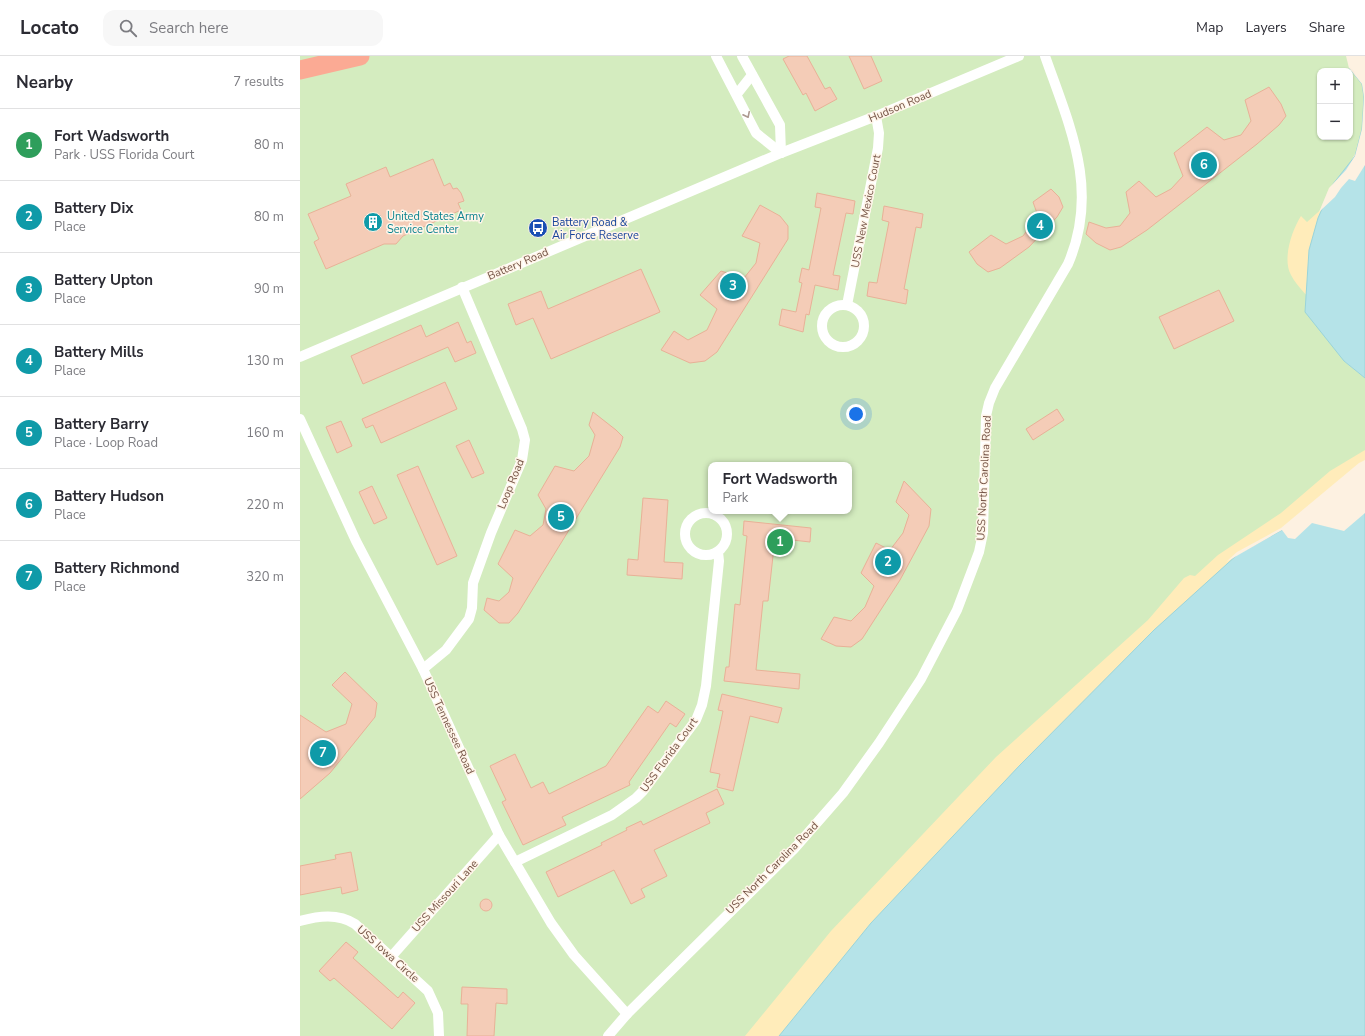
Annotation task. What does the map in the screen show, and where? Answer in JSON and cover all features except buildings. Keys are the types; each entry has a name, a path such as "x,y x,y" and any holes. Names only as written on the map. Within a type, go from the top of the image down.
{"highway":[{"path":"300,70 360,56"}],"street":[{"path":"716,56 756,133 781,153"},
{"path":"742,56 780,125 781,153"},
{"name":"Hudson Road","path":"781,153 876,116 1019,56"},
{"name":"USS North Carolina Road","path":"608,1036 628,1014 794,849 843,793 922,679 957,610 974,570 981,542 986,416 989,403 995,388 1068,264 1075,248 1080,228 1082,199 1078,150 1045,56"},
{"path":"737,94 752,75"},
{"name":"USS New Mexico Court","path":"847,305 878,148 879,133 876,116"},
{"name":"Battery Road","path":"300,358 462,287 781,153"},
{"name":"Loop Road","path":"423,669 446,650 468,619 472,608 473,583 491,533 522,460 525,440 522,428 462,287"},
{"path":"847,305 859,312 865,324 864,330 858,342 852,346 839,347 827,340 822,326 823,318 833,308 847,305"},
{"name":"USS Tennessee Road","path":"300,419 356,541 423,669 499,835 551,922 574,955 628,1014"},
{"name":"USS Florida Court","path":"708,513 693,517 685,530 687,544 697,554 712,555 718,552 726,542 727,529 724,522 714,514"},
{"name":"USS Florida Court","path":"515,862 612,815 628,804 643,791 696,720 701,710 706,686 719,561 718,552"},
{"name":"USS Missouri Lane","path":"391,957 499,835"},
{"name":"USS Iowa Circle","path":"300,921 333,916 350,921 428,990 437,1009 439,1036"}],"green space":[{"path":"300,56 1348,56 1349,68 1317,68 1317,140 1353,140 1353,73 1362,84 1364,97 1359,147 1346,170 1344,361 1365,378 1365,462 779,1036 300,1036"}],"sand":[{"path":"1335,197 1318,308 1300,288 1291,275 1288,268 1289,245 1294,229 1301,216 1307,222"},
{"path":"1365,450 1365,578 892,1036 745,1036 831,931 996,757 1148,620 1184,578 1190,575 1195,576 1218,555 1281,513 1330,471"}],"water":[{"path":"1365,56 1365,378 1344,361 1305,312 1309,250 1318,218 1333,184 1355,156 1362,129 1364,97 1362,84 1353,73 1353,68 1349,68"},
{"path":"1365,462 1365,1036 779,1036 871,923 1020,765 1154,630 1238,554 1282,530"}],"pier":[{"path":"1346,56 1365,56 1365,165 1355,181 1349,179 1335,197 1319,212 1329,188 1346,170 1355,156 1362,129 1364,97 1362,84 1353,73 1353,68 1349,68"},
{"path":"1365,460 1365,513 1344,531 1312,523 1295,539 1288,538 1282,530 1226,562 1237,552 1281,528 1359,463"}],"place":[{"name":"Battery Hudson","path":"1204,165"},
{"name":"United States Army Service Center","path":"373,222"},
{"name":"Battery Mills","path":"1040,226"},
{"name":"Battery Road & Air Force Reserve","path":"538,228"},
{"name":"Battery Upton","path":"733,286"},
{"name":"Battery Barry","path":"561,517"},
{"name":"Fort Wadsworth","path":"780,542"},
{"name":"Battery Dix","path":"888,562"},
{"name":"Battery Richmond","path":"323,753"}]}
